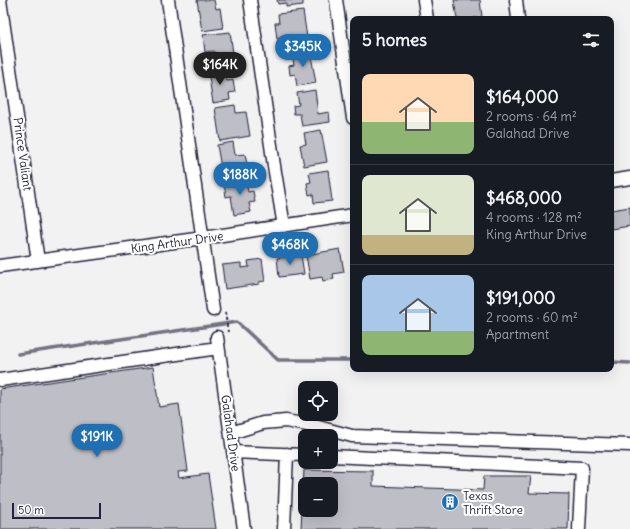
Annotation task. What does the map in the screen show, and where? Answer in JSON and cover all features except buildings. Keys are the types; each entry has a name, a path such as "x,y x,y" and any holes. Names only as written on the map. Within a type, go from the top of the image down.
{"street":[{"name":"Prince Valiant","path":"0,0 38,261"},
{"path":"168,0 213,310"},
{"path":"250,0 284,226"},
{"path":"336,0 350,97"},
{"path":"424,0 426,16"},
{"path":"516,0 518,16"},
{"path":"614,181 630,178"},
{"name":"King Arthur Drive","path":"0,266 350,216"},
{"path":"0,380 221,339"},
{"name":"Galahad Drive","path":"221,339 233,452 244,529"},
{"path":"231,433 263,423 286,421 318,427 352,436 630,448"},
{"path":"233,452 298,455"},
{"path":"284,529 287,454"},
{"path":"338,456 582,468 579,529"}],"path":[{"path":"221,339 226,317"}],"waterway":[{"path":"18,354 237,322 278,360 350,360"},
{"path":"614,362 630,363"}],"place":[{"name":"Texas Thrift Store","path":"450,502"}]}
